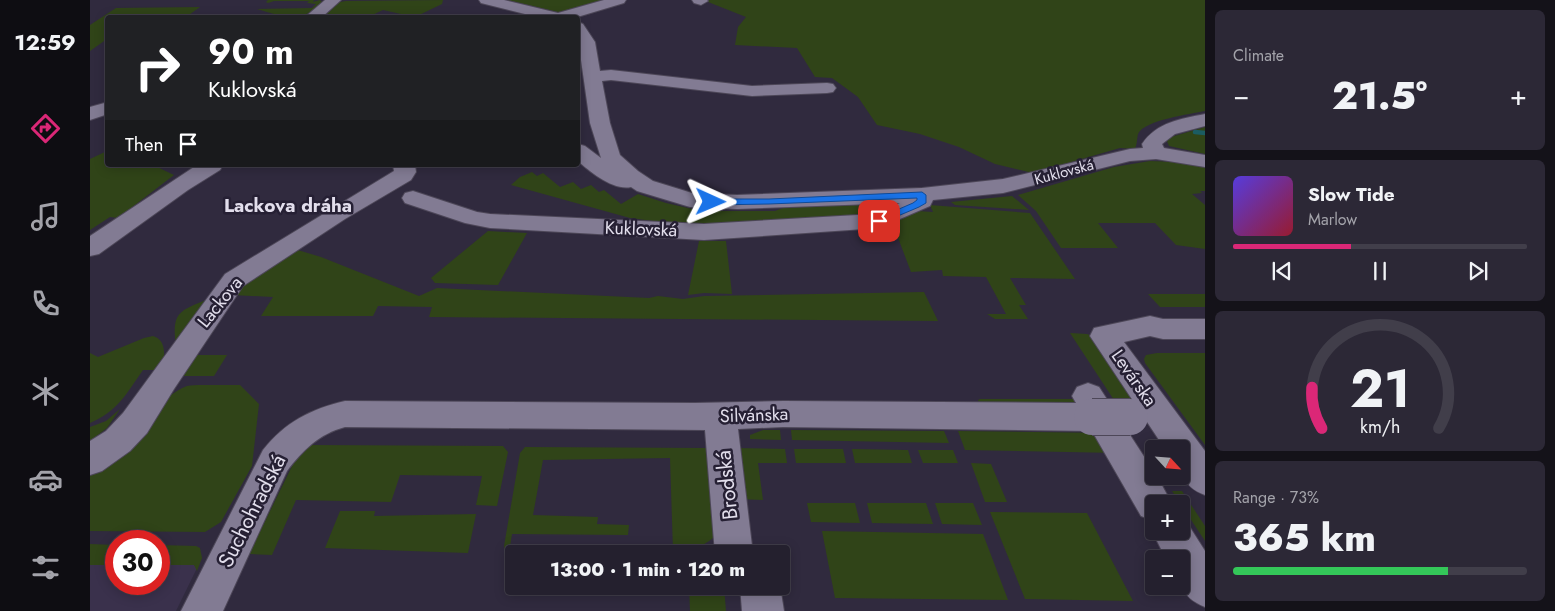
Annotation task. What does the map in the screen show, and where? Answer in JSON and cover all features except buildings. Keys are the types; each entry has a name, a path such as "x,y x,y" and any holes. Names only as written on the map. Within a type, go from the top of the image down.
{"street":[{"path":"315,15 334,0"},
{"path":"486,0 552,15"},
{"path":"568,15 619,0"},
{"name":"Kuklovská","path":"580,30 587,42 600,123 610,157 619,168 645,186"},
{"path":"593,76 611,76 752,91 827,88"},
{"path":"90,114 105,109"},
{"path":"1156,152 1152,144 1156,136 1172,128 1205,120"},
{"name":"Kuklovská","path":"580,151 619,180 690,200 711,202 769,202 922,195 1003,186 1130,155 1156,152 1205,161"},
{"path":"90,248 209,167"},
{"name":"Lackova","path":"90,460 118,441 135,423 178,358 234,280 337,214 403,175 404,167"},
{"name":"Kuklovská","path":"412,198 490,221 704,232 879,221 916,205 922,201 922,195"},
{"name":"Levárska","path":"1205,329 1163,330 1150,326 1104,336 1205,479"},
{"path":"1090,407 1127,459 1149,495"},
{"name":"Silvánska","path":"345,414 720,416 1090,407 1130,417 1163,418"},
{"name":"Suchohradská","path":"202,611 275,461 287,444 305,429 319,422 345,414"},
{"name":"Brodská","path":"720,416 733,545"},
{"path":"1176,540 1205,587"},
{"path":"761,595 763,611"}],"shaded area":[{"path":"90,565 105,565 105,595 170,595 170,565 194,565 197,568 176,611 90,611"}],"green space":[{"path":"268,0 314,0 313,2 320,0 322,2 307,14 276,15 257,9 312,8 316,4 307,3 309,1 266,2"},
{"path":"443,0 442,4 419,15 399,15 401,14 383,10 372,15 325,15 340,2"},
{"path":"507,0 613,0 566,14"},
{"path":"703,0 1205,0 1205,111 1168,118 1149,125 1138,134 1135,149 1120,148 1033,173 995,164 959,147 920,134 877,125 858,97 832,78 815,77 797,48 735,45 738,27 746,17"},
{"path":"200,7 189,15 105,15 116,8"},
{"path":"105,15 105,40 90,51 90,25"},
{"path":"1205,127 1205,154 1169,146 1167,141 1171,137"},
{"path":"105,152 105,167 157,167 174,175 118,218 110,217 90,230 90,159"},
{"path":"1150,161 1178,162 1205,167 1205,191 1192,194 1205,205 1205,249 1176,245 1155,223 1098,223 1118,248 1061,248 1036,211 1018,195 1114,167"},
{"path":"532,172 537,176 543,173 560,187 573,182 581,189 591,185 599,192 604,190 621,204 638,194 701,211 775,211 783,208 909,202 871,214 726,225 669,223 630,218 511,185 520,177"},
{"path":"1012,196 1029,210 955,205 951,202"},
{"path":"930,205 1030,213 1075,279 1010,278 1026,305 1019,305 1028,319 995,319 987,314 1006,314 986,277 943,276 942,270 911,272 892,222 917,211 933,212"},
{"path":"488,231 527,233 498,285 435,283 431,278"},
{"path":"699,241 726,241 732,294 704,293 688,295"},
{"path":"291,248 321,257 419,296 437,288 649,298 658,296 683,299 704,296 924,292 938,321 429,317 432,307 378,306 373,316 261,316 273,297 232,295"},
{"path":"1148,294 1205,294 1205,307 1160,307"},
{"path":"215,296 177,351 175,327 180,313 193,305"},
{"path":"1070,333 1093,336 1139,404 1114,400"},
{"path":"153,336 161,341 163,345 163,370 143,370 115,407 90,423 90,353 98,357"},
{"path":"1157,353 1205,353 1205,445 1145,363 1146,355"},
{"path":"195,355 227,355 214,376 171,376"},
{"path":"192,385 240,385 259,404 252,466 221,522 205,532 170,532 170,530 90,531 90,474 150,412 176,392"},
{"path":"1083,399 1092,411 982,412 978,400"},
{"path":"120,409 107,428 90,441 90,427 106,421"},
{"path":"763,430 780,430 781,440 750,439 750,435"},
{"path":"791,430 944,431 949,443 792,440"},
{"path":"958,431 1106,433 1117,453 965,450"},
{"path":"312,445 503,446 508,452 497,506 476,505 482,476 400,475 391,502 296,500 272,555 249,554 296,458 304,448"},
{"path":"525,447 706,448 713,451 716,535 702,545 673,545 670,458 543,460 533,515 598,517 597,524 629,525 628,535 512,534 510,545 505,545 505,551 504,546 520,453"},
{"path":"733,448 785,449 787,463 758,463 763,500 736,499"},
{"path":"794,449 843,449 846,463 796,463"},
{"path":"852,449 908,450 912,463 855,463"},
{"path":"918,450 953,450 958,463 923,463"},
{"path":"971,463 991,464 1007,502 985,502"},
{"path":"1172,491 1182,491 1185,495 1175,495"},
{"path":"807,503 855,503 860,523 811,522"},
{"path":"867,503 926,503 933,524 872,523"},
{"path":"935,503 973,503 982,525 942,524"},
{"path":"1190,503 1205,526 1205,541 1190,518"},
{"path":"340,511 375,511 374,516 476,514 468,553 325,548"},
{"path":"990,512 1087,513 1133,601 1025,599"},
{"path":"822,531 983,534 1008,600 835,598"},
{"path":"90,544 105,545 105,565 90,565"},
{"path":"170,545 196,546 200,548 202,558 197,571 194,565 170,565"},
{"path":"689,595 725,595 726,611 690,611"}],"waterway":[{"path":"1195,132 1205,133"}],"district":[{"name":"Lackova dráha","path":"288,205"}],"route":[{"path":"711,202 769,202 922,195 922,201 916,205 879,221"}]}
